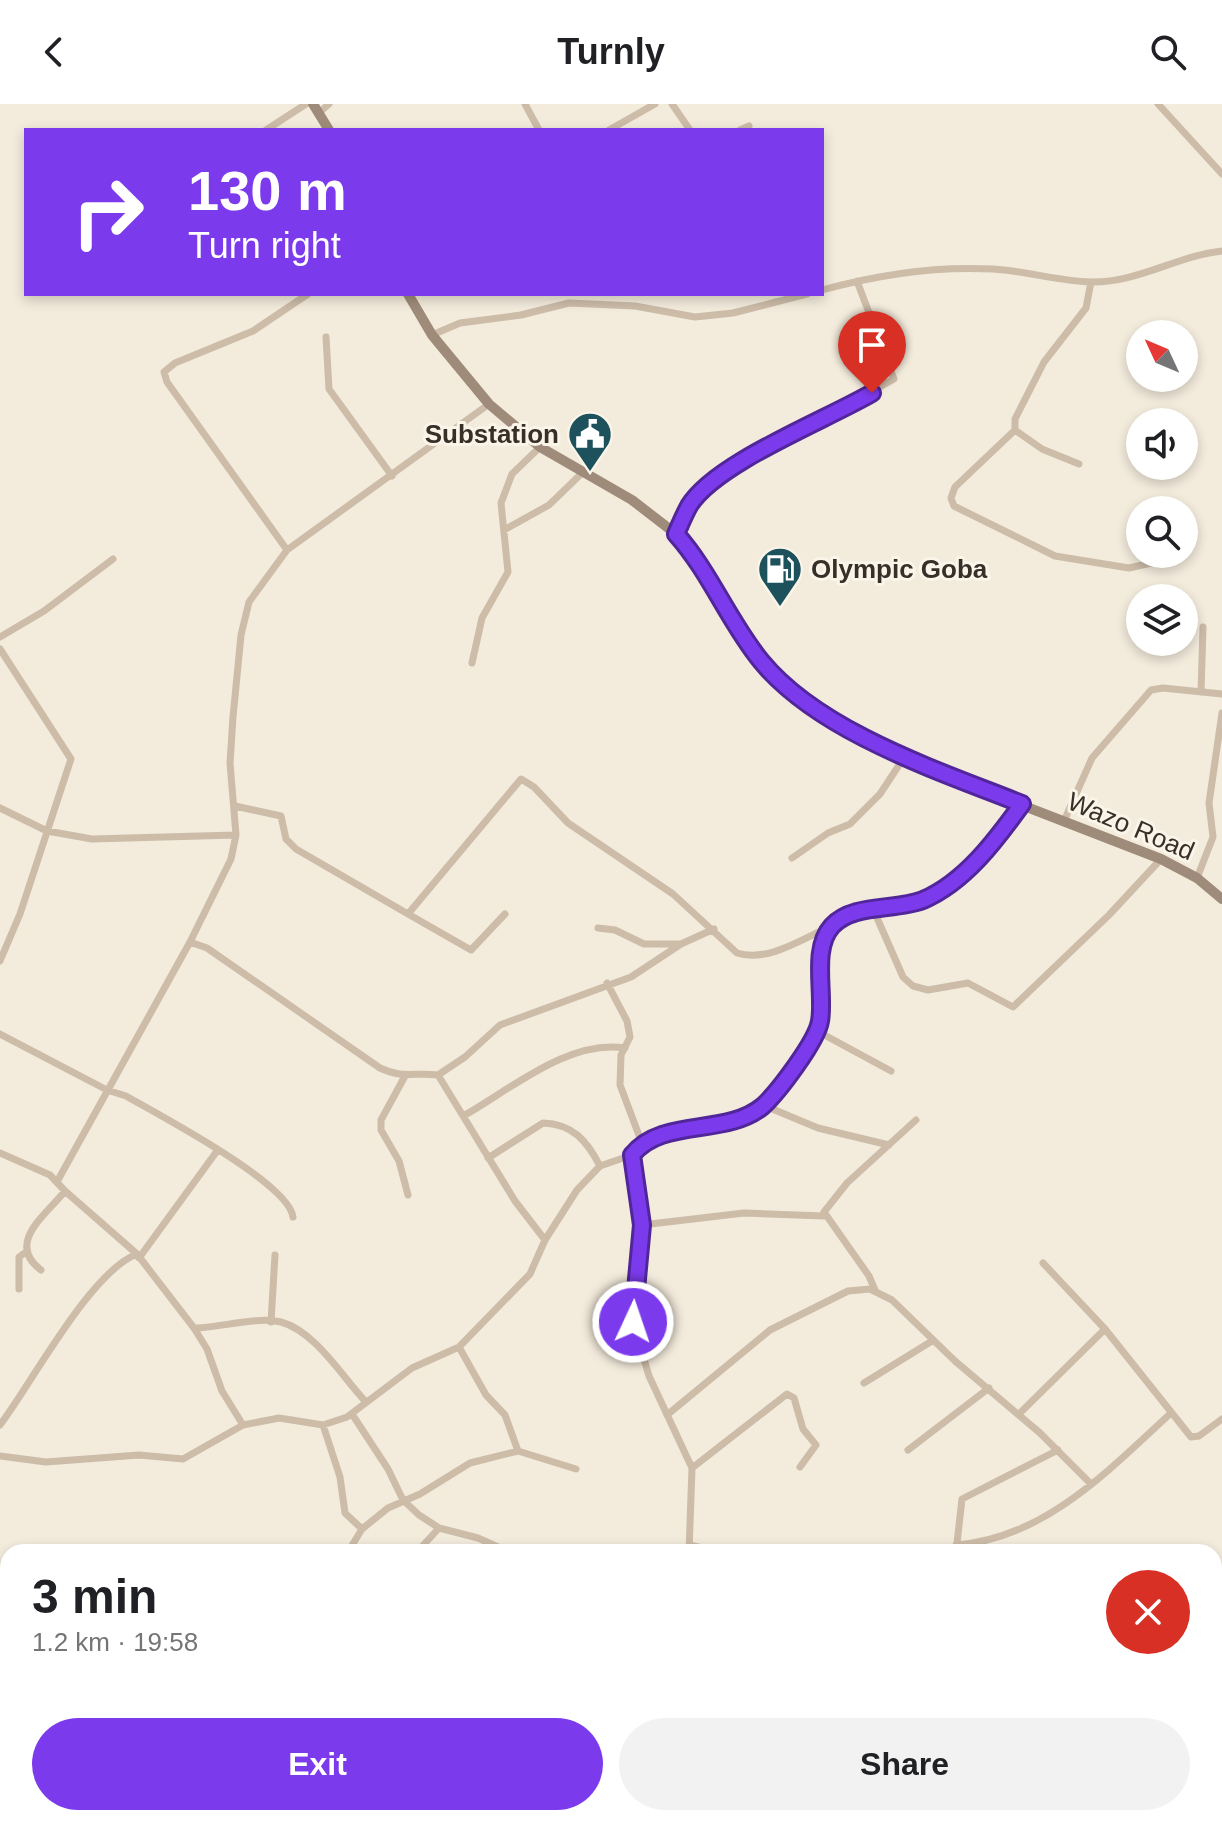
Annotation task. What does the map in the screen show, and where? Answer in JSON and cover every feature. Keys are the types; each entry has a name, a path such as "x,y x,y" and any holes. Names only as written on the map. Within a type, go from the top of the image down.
{"main road":[{"path":"321,107 328,128"},
{"name":"Wazo Road","path":"409,296 432,335 489,404 540,447 581,474 632,500 676,534 760,661 782,685 903,759 1161,859 1197,878 1222,899"}],"street":[{"path":"269,128 306,104"},
{"path":"525,104 538,128"},
{"path":"613,128 655,104"},
{"path":"672,104 689,128"},
{"path":"1158,104 1222,174"},
{"path":"744,128 749,126"},
{"path":"824,289 857,281 991,269 1091,282 1135,276 1195,254 1222,251"},
{"path":"676,534 697,496 737,466 894,379 857,281"},
{"path":"1091,282 1086,308 1060,339 1028,388 1015,419 1015,430 955,487 951,498 954,506 1055,556 1126,568"},
{"path":"287,550 167,382 164,372 175,363 253,331 305,296"},
{"path":"635,306 636,296"},
{"path":"432,335 460,323 521,315 569,303 635,306 695,317 733,313 799,296"},
{"path":"326,337 329,389 392,476"},
{"path":"58,1180 190,942 231,859 236,835 230,763 241,635 249,602 287,550 489,404"},
{"path":"1015,430 1042,449 1079,464"},
{"path":"472,663 482,618 508,572 499,510 512,474 540,447"},
{"path":"504,530 549,505 581,474"},
{"path":"0,637 44,611 113,559"},
{"path":"1201,692 1203,627"},
{"path":"0,649 71,759 0,961"},
{"path":"1064,821 1092,758 1151,690 1163,688 1222,694"},
{"path":"1197,878 1212,847 1214,829 1209,803 1222,713"},
{"path":"792,858 828,833 850,824 880,794 903,759"},
{"path":"408,914 521,779 534,787 568,823 673,894 737,953 750,957 775,952 823,930 828,931"},
{"path":"0,1456 46,1462 139,1455 183,1459 243,1425 279,1418 323,1425 352,1414 412,1368 459,1347 530,1274 545,1240 577,1190 600,1166 632,1155 640,1144 643,1146 658,1135 738,1120 763,1105 779,1089 817,1031 824,942 828,931 843,918 921,900 949,886 997,838 1022,804"},
{"path":"235,806 281,816 286,839 296,849 471,950 505,914"},
{"path":"0,808 47,831 115,841 236,835"},
{"path":"1212,847 1222,841"},
{"path":"874,911 903,977 913,986 928,990 968,983 1013,1007 1109,915 1161,859"},
{"path":"598,928 615,930 644,944 681,944"},
{"path":"438,1075 465,1057 500,1025 642,971 681,944 714,929"},
{"path":"190,942 207,948 380,1068 405,1076 421,1071 438,1075 465,1115 488,1158 545,1240"},
{"path":"607,983 627,1021 630,1037 621,1055 620,1085 643,1146"},
{"path":"817,1031 891,1071"},
{"path":"0,1034 107,1090 126,1096 252,1171 292,1207 293,1217"},
{"path":"465,1115 550,1065 608,1045 625,1048"},
{"path":"405,1076 381,1120 381,1130 399,1161 408,1195"},
{"path":"763,1105 818,1128 889,1145"},
{"path":"824,1216 847,1183 916,1120"},
{"path":"488,1158 543,1123 553,1123 568,1127 588,1143 600,1166"},
{"path":"0,1425 76,1314 122,1261 138,1256 217,1151"},
{"path":"0,1166 4,1155 58,1180 65,1191 138,1256 194,1328 207,1349 222,1391 243,1425"},
{"path":"632,1155 642,1225 633,1322 649,1376 692,1468 689,1544"},
{"path":"41,1270 29,1261 24,1244 28,1232 65,1191"},
{"path":"642,1225 744,1213 824,1216"},
{"path":"824,1216 869,1276 875,1290"},
{"path":"19,1289 19,1257 26,1252"},
{"path":"271,1322 275,1255"},
{"path":"1043,1263 1105,1329 1192,1438 1222,1419"},
{"path":"667,1415 770,1330 848,1291 875,1290 892,1300 932,1341 1019,1414 1091,1484"},
{"path":"194,1328 282,1322 308,1338 366,1402"},
{"path":"1019,1414 1105,1329"},
{"path":"864,1383 932,1341"},
{"path":"459,1347 486,1395 505,1415 518,1451"},
{"path":"908,1450 989,1388"},
{"path":"692,1468 787,1394 794,1400 803,1429 816,1445 800,1467"},
{"path":"976,1544 1026,1528 1091,1484 1171,1413"},
{"path":"352,1414 403,1500 439,1528 490,1544"},
{"path":"323,1425 340,1477 345,1513 362,1529"},
{"path":"957,1544 962,1499 1058,1450"},
{"path":"353,1544 362,1529 403,1500 420,1494 470,1463 518,1451 576,1469"},
{"path":"424,1544 439,1528"}],"place":[{"name":"Substation","path":"590,473"},
{"name":"Olympic Goba","path":"780,608"}],"route":[{"path":"633,1322 642,1225 632,1155 640,1144 643,1146 658,1135 738,1120 763,1105 779,1089 815,1035 820,1021 824,942 834,924 863,911 879,911 921,900 949,886 997,838 1022,804 903,759 782,685 760,661 689,549 676,534 697,496 737,466 872,393"}]}
